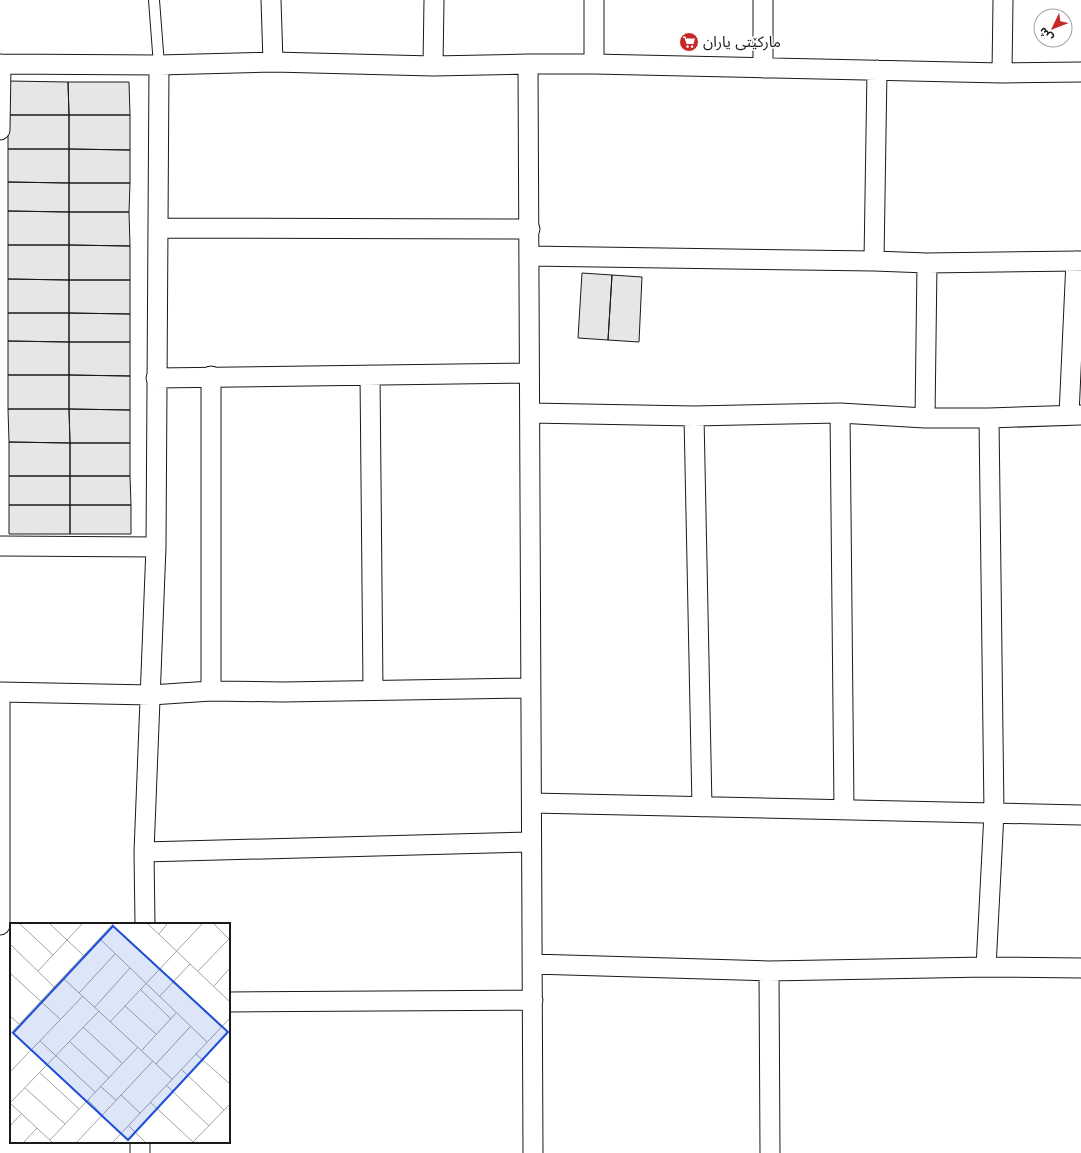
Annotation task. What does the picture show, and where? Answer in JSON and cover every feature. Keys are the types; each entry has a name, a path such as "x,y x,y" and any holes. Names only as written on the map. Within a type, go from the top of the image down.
{"street":[{"path":"272,0 273,62"},
{"path":"433,66 434,0"},
{"path":"594,0 594,64"},
{"path":"763,0 763,68"},
{"path":"1002,73 1003,0"},
{"path":"0,130 1,64 159,65 273,62 433,66 594,64 1002,73 1081,72"},
{"path":"528,64 530,229 529,373 533,1153"},
{"path":"145,923 144,852 156,547 159,65"},
{"path":"874,261 877,70"},
{"path":"158,228 530,229"},
{"path":"529,256 874,261 927,264 1079,261 1075,415 989,418 925,418 840,413 694,416 530,413"},
{"path":"925,418 927,264"},
{"path":"156,378 211,376 529,373"},
{"path":"370,375 374,690"},
{"path":"211,376 211,691"},
{"path":"840,413 844,809"},
{"path":"694,416 702,807"},
{"path":"986,967 994,814 989,418"},
{"path":"0,546 156,547"},
{"path":"0,925 0,692 151,695 211,691 283,692 531,688"},
{"path":"532,803 1081,815"},
{"path":"144,852 532,842"},
{"path":"532,964 769,971 986,967 1081,968"},
{"path":"769,971 770,1153"},
{"path":"230,1002 533,1000"}],"lane":[{"path":"154,0 159,65"}],"building":[{"path":"8,81 68,82 69,115 8,115"},
{"path":"68,82 129,82 130,115 69,115"},
{"path":"8,115 69,115 69,149 8,149"},
{"path":"69,115 130,115 130,150 69,149"},
{"path":"8,149 69,149 69,183 8,182"},
{"path":"69,149 130,150 130,183 69,183"},
{"path":"8,182 69,183 69,212 8,211"},
{"path":"69,183 130,183 129,212 69,212"},
{"path":"8,211 69,212 69,245 8,245"},
{"path":"69,212 129,212 130,246 69,245"},
{"path":"8,245 69,245 69,280 8,279"},
{"path":"69,245 130,246 130,280 69,280"},
{"path":"582,273 612,275 608,340 578,338"},
{"path":"612,275 642,277 639,342 608,340"},
{"path":"8,279 69,280 69,313 8,313"},
{"path":"69,280 130,280 130,314 69,313"},
{"path":"8,313 69,313 69,342 8,341"},
{"path":"69,313 130,314 130,342 69,342"},
{"path":"8,341 69,342 69,375 8,375"},
{"path":"69,342 130,342 130,376 69,375"},
{"path":"8,375 69,375 69,409 8,409"},
{"path":"69,375 130,376 130,410 69,409"},
{"path":"8,409 69,409 70,443 9,442"},
{"path":"69,409 130,410 130,443 70,443"},
{"path":"9,442 70,443 70,476 9,476"},
{"path":"70,443 130,443 130,476 70,476"},
{"path":"9,476 70,476 70,505 9,505"},
{"path":"70,476 130,476 131,505 70,505"},
{"path":"9,505 70,505 70,534 9,534"},
{"path":"70,505 131,505 131,534 70,534"}],"place":[{"name":"مارکێتی یاران","path":"689,42"}]}
